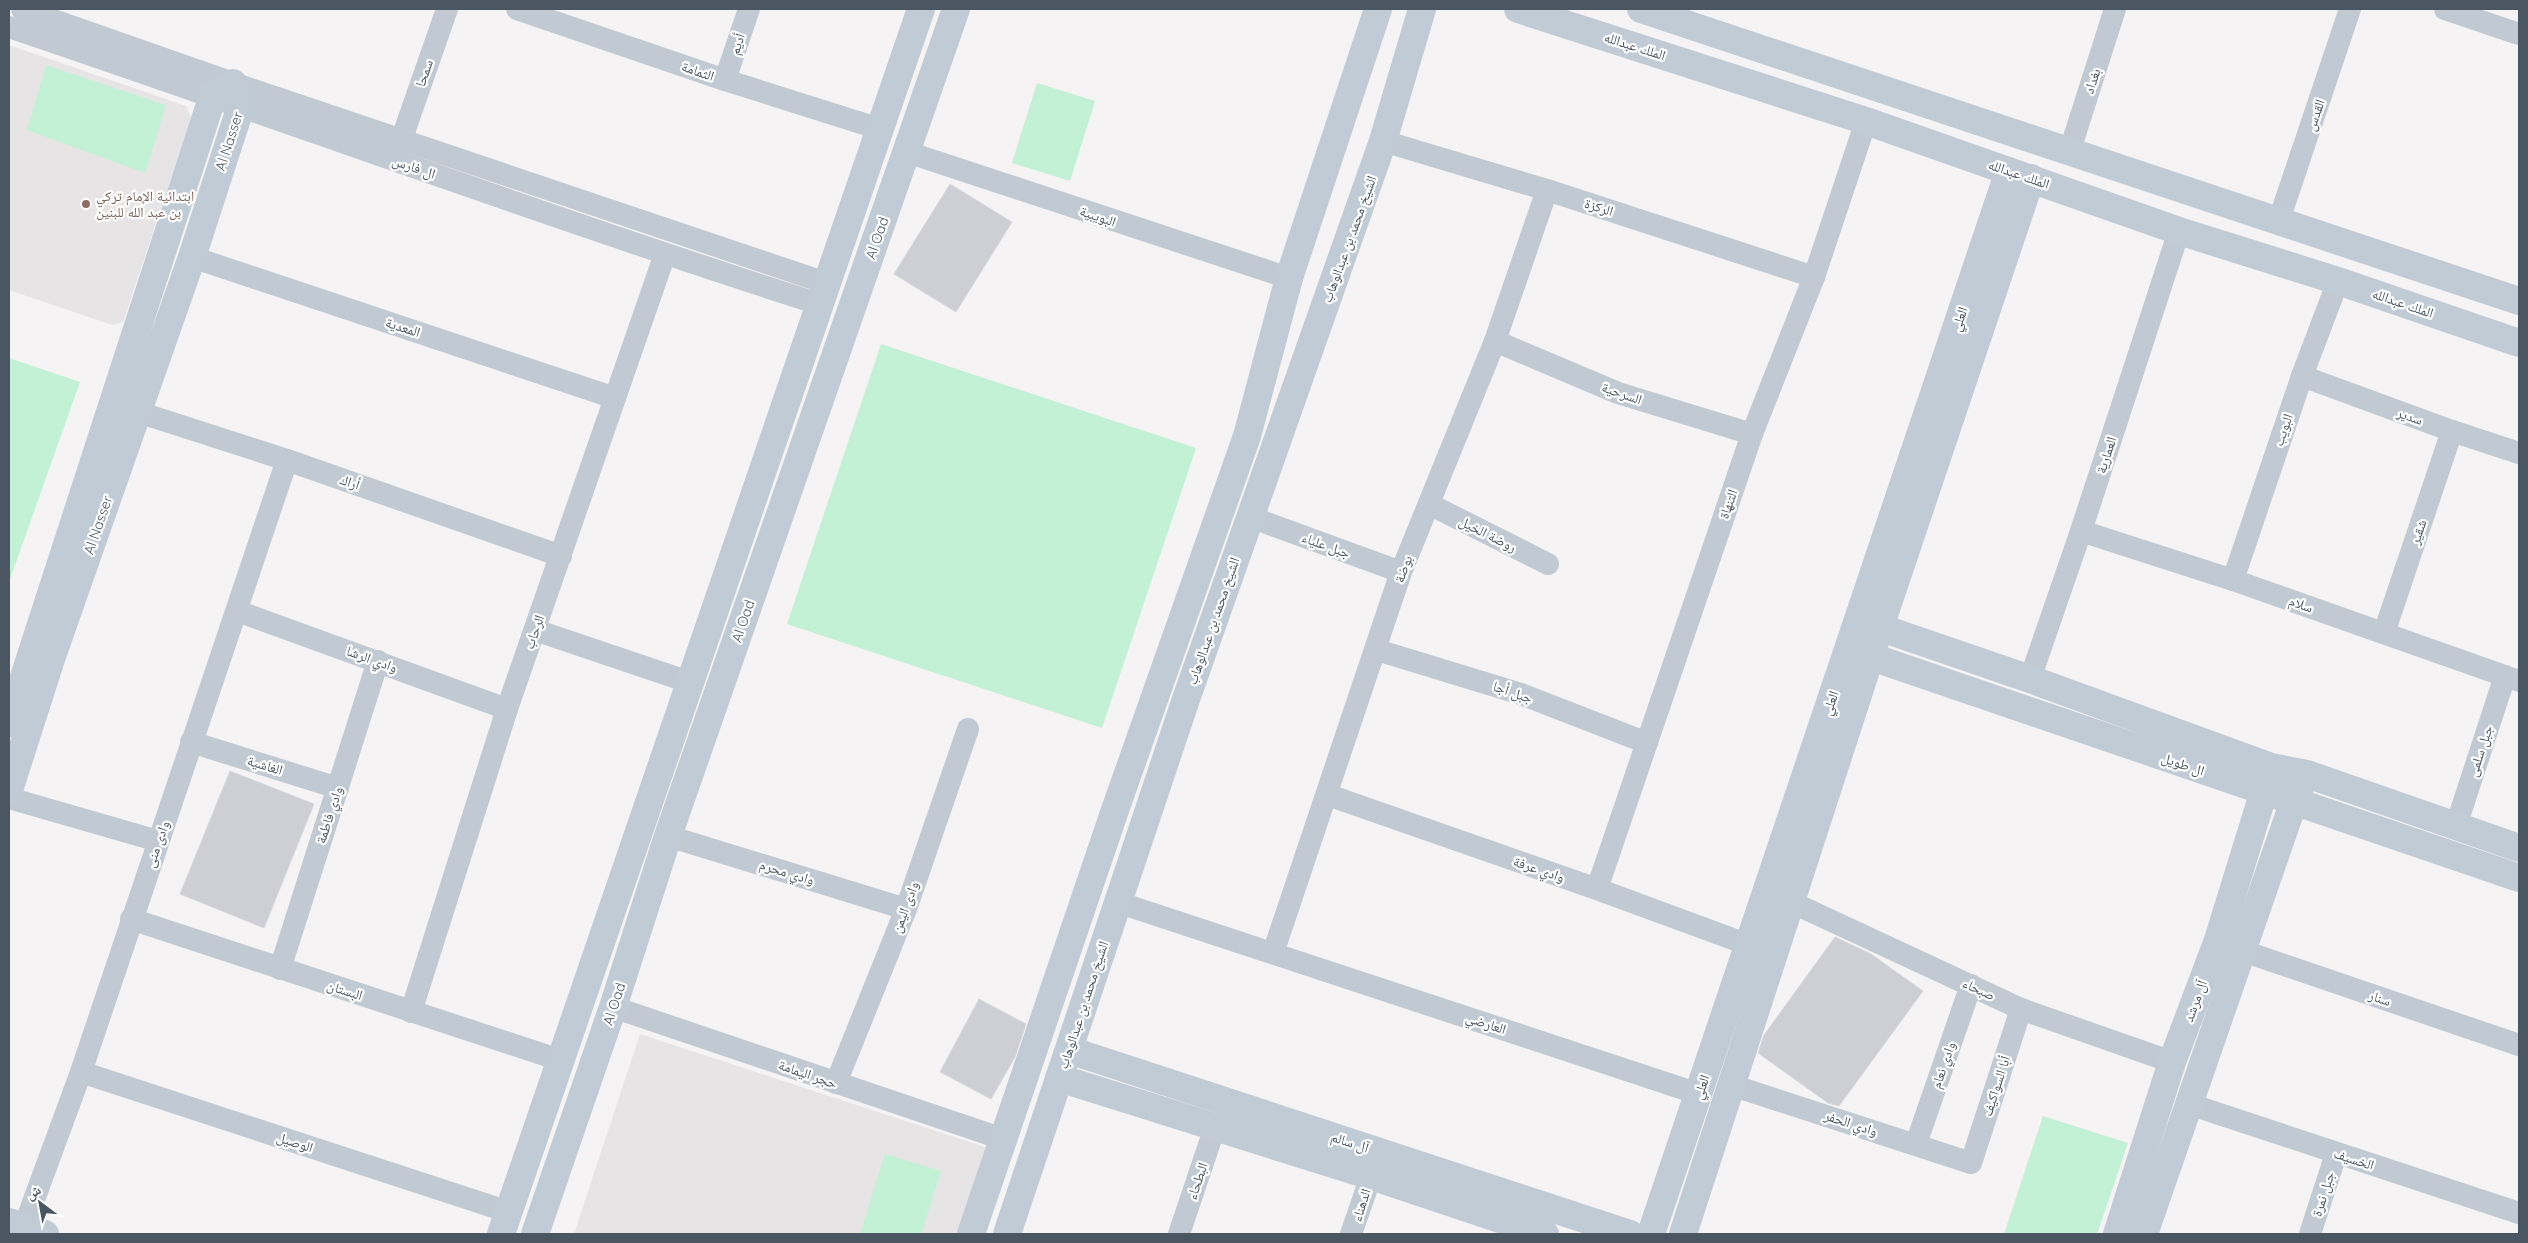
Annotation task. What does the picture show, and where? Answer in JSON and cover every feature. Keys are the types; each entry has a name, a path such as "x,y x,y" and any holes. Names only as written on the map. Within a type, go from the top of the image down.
{"street":[{"name":"ال فارس","path":"22,9 229,95 665,254 823,293"},
{"name":"سمحا","path":"402,138 447,9"},
{"name":"الثمامة","path":"517,9 576,18 725,80 880,129"},
{"name":"أديم","path":"725,80 749,9"},
{"path":"505,1223 921,9"},
{"name":"Al Oad","path":"535,1234 613,1007 668,836 956,9"},
{"path":"971,1234 1136,747 1246,436 1289,278 1378,9"},
{"name":"الشيخ محمد بن عبدالوهاب","path":"1007,1234 1166,757 1383,141 1422,9"},
{"name":"الملك عبدالله","path":"1518,9 1866,120 2179,231 2338,281 2519,343"},
{"path":"1641,9 2069,153 2279,220 2519,301"},
{"name":"بغداد","path":"2069,153 2115,9"},
{"name":"القدس","path":"2279,220 2350,9"},
{"path":"2445,9 2519,34"},
{"name":"ال فارس","path":"9,27 229,95 402,138 823,293"},
{"name":"Al Nasser","path":"15,718 138,412 192,257 229,95"},
{"name":"Al Nasser","path":"9,790 15,718 229,95"},
{"name":"التنهاة","path":"1597,889 1752,434 1814,277 1866,120"},
{"name":"الركزة","path":"1383,141 1547,190 1814,277"},
{"name":"البويبية","path":"907,152 1289,278"},
{"name":"العلي","path":"1683,1234 1792,902 1869,623 2020,175"},
{"name":"بوضة","path":"1273,953 1377,650 1401,572 1495,341 1547,190"},
{"name":"العمارية","path":"2030,679 2081,531 2179,231"},
{"name":"الرحاب","path":"411,1012 507,709 665,254"},
{"name":"المعدية","path":"192,257 615,398"},
{"name":"البويب","path":"2232,580 2302,376 2338,281"},
{"name":"السرحية","path":"1495,341 1618,393 1752,434"},
{"name":"سدير","path":"2302,376 2452,431 2519,452"},
{"name":"أراك","path":"138,412 287,460 561,556"},
{"name":"شقير","path":"2384,633 2452,431"},
{"name":"وادى منى","path":"26,1228 81,1072 287,460"},
{"name":"روضة الخيل","path":"1428,504 1548,564"},
{"name":"جبل علياء","path":"1250,517 1401,572"},
{"name":"سلام","path":"2081,531 2232,580 2512,678"},
{"name":"وادي الرشا","path":"237,611 507,709"},
{"name":"ال طويل","path":"1869,623 2271,766 2307,774 2519,848"},
{"path":"534,630 689,682"},
{"name":"جبل أجا","path":"1377,650 1520,694 1647,743"},
{"name":"العلي","path":"1651,1234 1748,945 1860,652"},
{"name":"ال طويل","path":"1860,652 2265,793 2294,801 2519,878"},
{"name":"وادي فاطمة","path":"280,969 378,661"},
{"name":"جبل سلمى","path":"2456,826 2512,678"},
{"name":"وادى اليمن","path":"836,1083 906,909 968,729"},
{"name":"الغاشية","path":"191,742 338,788"},
{"path":"1136,747 1166,757"},
{"name":"آل مرشد","path":"2117,1234 2172,1062 2218,940 2265,793 2271,766"},
{"name":"آل مرشد","path":"2144,1234 2240,950 2294,801 2307,774"},
{"name":"وادي عرفة","path":"1328,794 1597,889 1748,945"},
{"path":"9,798 158,841"},
{"name":"وادي محرم","path":"668,836 906,909"},
{"name":"العارضي","path":"1117,902 1698,1094"},
{"name":"صبحاء","path":"1792,902 2020,1008 2172,1062"},
{"name":"البستان","path":"131,919 560,1060"},
{"name":"سنار","path":"2240,950 2519,1045"},
{"name":"وادي نعام","path":"1916,1144 1971,985"},
{"name":"حجر اليمامة","path":"613,1007 1003,1138"},
{"name":"أبا السواكيف","path":"1971,1163 2020,1008"},
{"name":"آل سالم","path":"1069,1050 1630,1234"},
{"name":"الوصيل","path":"81,1072 505,1223"},
{"name":"آل سالم","path":"1060,1078 1371,1176 1545,1234"},
{"name":"وادي الحفر","path":"1731,1085 1971,1163"},
{"name":"الخسيف","path":"2189,1104 2519,1213"},
{"name":"البطحاء","path":"1179,1234 1215,1128"},
{"name":"جبل نمرة","path":"2310,1234 2336,1154"},
{"name":"الدهناء","path":"1351,1234 1371,1176"}],"shaded area":[{"name":"ابتدائية الإمام تركي بن عبد الله للبنين","path":"9,45 186,106 191,118 123,322 112,325 9,290"},
{"path":"640,1034 991,1149 962,1234 574,1234"}],"green space":[{"path":"46,65 166,105 145,173 27,130"},
{"path":"1037,83 1095,101 1070,181 1012,163"},
{"path":"881,344 1196,448 1102,728 787,624"},
{"path":"9,358 80,382 9,582"},
{"path":"2043,1116 2128,1143 2097,1234 2004,1234"},
{"path":"885,1154 941,1171 921,1234 860,1234"}],"building":[{"path":"950,184 1012,222 956,312 894,274"},
{"path":"230,771 314,804 264,928 180,894"},
{"path":"1835,937 1871,954 1923,991 1839,1106 1828,1103 1758,1053 1764,1035"},
{"path":"979,999 1026,1024 1015,1057 991,1099 940,1072"}],"place":[{"name":"ابتدائية الإمام تركي بن عبد الله للبنين","path":"86,204"}]}
